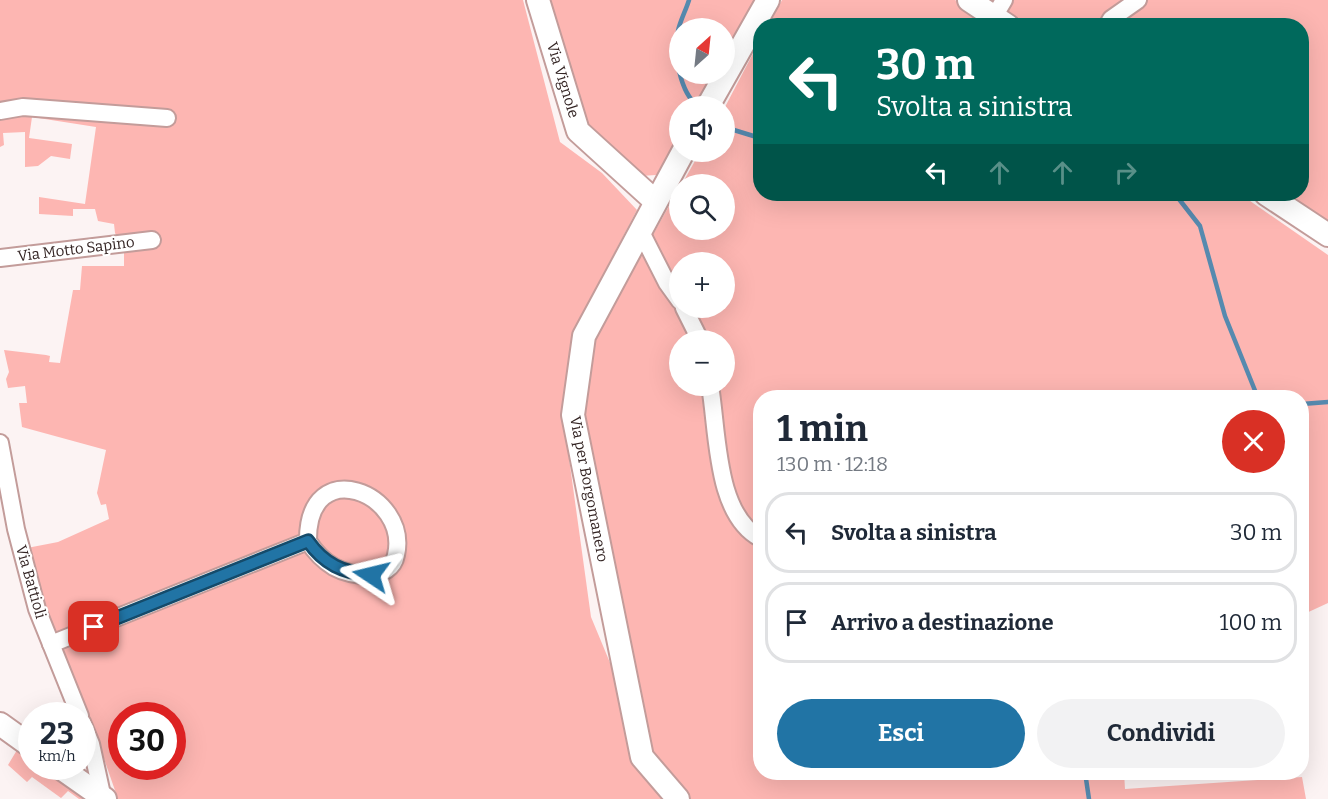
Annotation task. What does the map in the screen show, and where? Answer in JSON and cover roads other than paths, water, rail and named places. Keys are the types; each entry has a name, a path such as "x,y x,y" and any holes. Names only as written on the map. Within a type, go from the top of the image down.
{"main road":[{"name":"Via Vignole","path":"538,0 578,131 655,201"},
{"path":"758,18 768,0"},
{"path":"969,0 1002,14"},
{"path":"713,96 753,26"},
{"name":"Via per Borgomanero","path":"676,162 584,336 573,415 642,757 678,799"},
{"path":"1277,201 1328,235"},
{"path":"0,724 18,737"},
{"path":"78,780 104,798"}],"street":[{"path":"1112,18 1138,0"},
{"path":"0,111 23,107 167,118"},
{"path":"640,230 669,286"},
{"name":"Via Motto Sapino","path":"0,258 152,240"},
{"path":"711,396 724,483 734,512 753,531"},
{"name":"Via Battioli","path":"0,443 19,541 37,609 74,702"},
{"path":"340,489 359,490 376,499 388,517 396,535 396,556 388,569 371,575 354,574 335,567 318,556 308,541 312,511 324,497 340,489"},
{"path":"51,644 308,541"},
{"path":"96,765 104,798"}],"waterway":[{"path":"689,0 680,23 676,50 679,72 690,96"},
{"path":"735,130 753,136"},
{"path":"1180,201 1200,226 1225,316 1255,390"},
{"path":"1309,403 1328,402"},
{"path":"1086,780 1089,799"}]}
